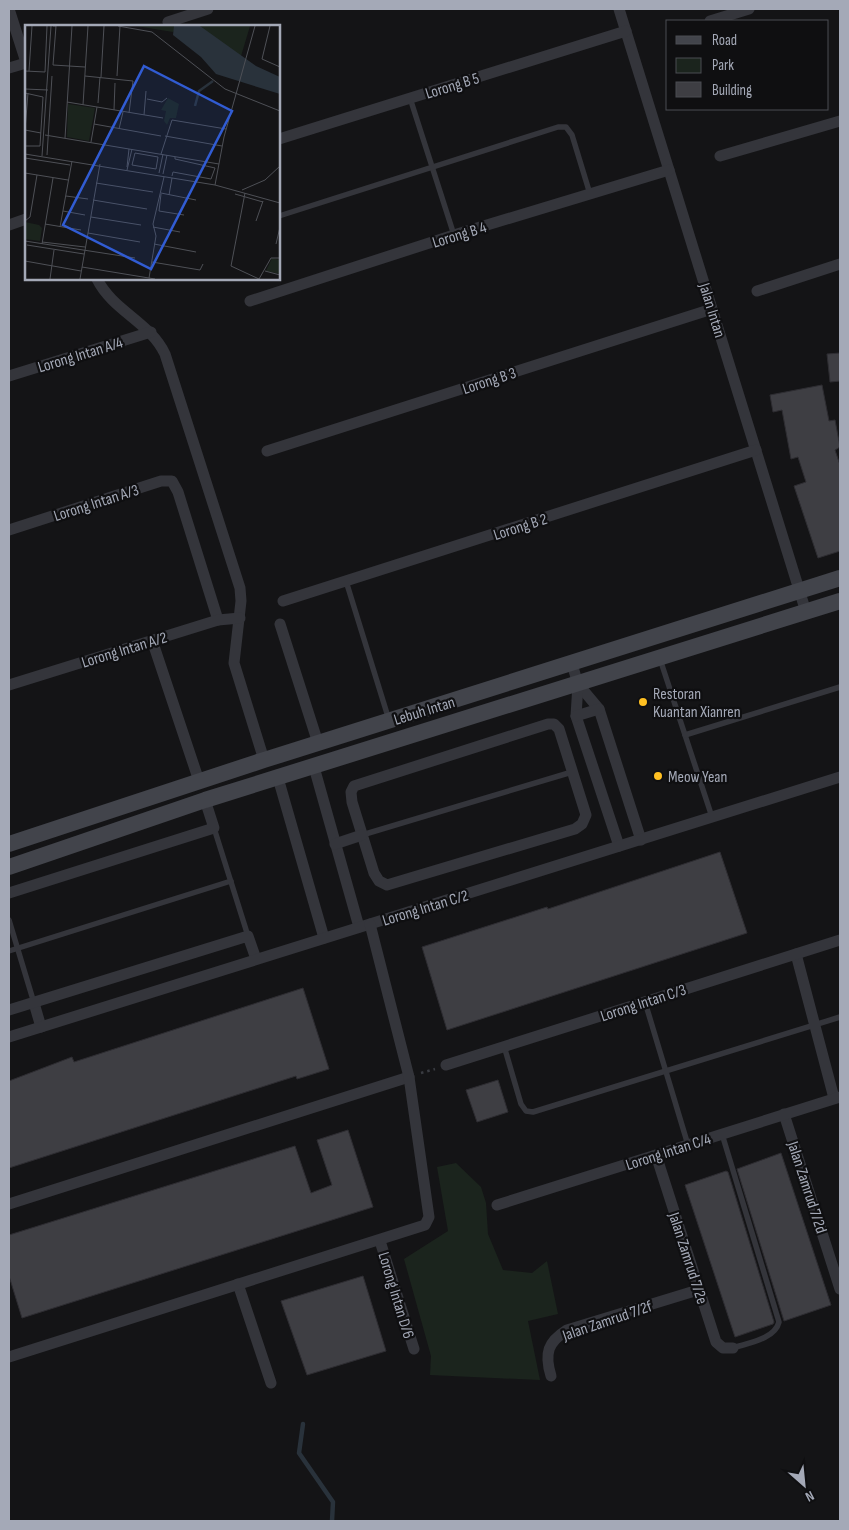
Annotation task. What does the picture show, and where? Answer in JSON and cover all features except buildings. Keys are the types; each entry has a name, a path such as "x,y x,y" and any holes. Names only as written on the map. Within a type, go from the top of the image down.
{"main road":[{"name":"Lebuh Intan","path":"9,844 264,760 840,578"},
{"name":"Lebuh Intan","path":"9,867 205,800 660,659 840,601"}],"street":[{"path":"9,9 25,59"},
{"path":"168,22 208,9"},
{"name":"Jalan Intan","path":"619,9 806,612"},
{"path":"713,20 749,9"},
{"name":"Lorong B 5","path":"280,139 626,31"},
{"path":"9,68 25,62"},
{"path":"720,156 840,121"},
{"name":"Lorong B 4","path":"250,301 454,235 669,170"},
{"path":"9,225 25,219"},
{"path":"758,291 840,264"},
{"path":"98,280 113,303 151,332 165,354 236,573 242,601 234,662 264,760"},
{"name":"Lorong B 3","path":"267,451 712,309"},
{"name":"Lorong Intan A/4","path":"9,376 151,332"},
{"name":"Lorong B 2","path":"283,602 756,450"},
{"name":"Lorong Intan A/3","path":"9,530 160,481 172,481 178,492 218,620"},
{"name":"Lorong Intan A/2","path":"9,685 218,620 240,618"},
{"path":"280,624 318,743"},
{"path":"152,640 199,781"},
{"path":"572,664 578,684 576,716 619,846"},
{"path":"578,684 599,709 641,840"},
{"path":"576,716 599,709"},
{"path":"548,724 554,724 559,730 572,772 586,815 582,824 566,832 387,886 379,881 374,873 352,802 351,792 354,786 548,724"},
{"path":"572,772 592,765"},
{"path":"9,1356 380,1241 425,1225 428,1217 409,1077 364,926 336,844 314,767"},
{"name":"Lorong Intan C/2","path":"9,1037 840,777"},
{"path":"278,778 324,938"},
{"path":"9,893 214,828 205,800"},
{"path":"336,844 362,835"},
{"path":"9,1010 248,936 256,960"},
{"name":"Lorong Intan C/3","path":"446,1065 840,940"},
{"path":"796,954 837,1097"},
{"path":"34,1002 41,1027"},
{"path":"9,1204 409,1077"},
{"name":"Lorong Intan C/4","path":"497,1205 837,1097"},
{"name":"Jalan Zamrud 7/2d","path":"784,1114 840,1289"},
{"name":"Jalan Zamrud 7/2e","path":"656,1155 716,1342 723,1348 733,1348"},
{"name":"Lorong Intan D/6","path":"380,1241 414,1349"},
{"path":"238,1284 271,1382"},
{"name":"Jalan Zamrud 7/2f","path":"551,1376 546,1362 547,1348 554,1338 567,1330 698,1290"}],"lane":[{"path":"410,98 454,235"},
{"path":"280,216 558,127 566,128 572,135 590,194"},
{"path":"346,581 390,721"},
{"path":"660,659 712,817"},
{"path":"685,735 840,687"},
{"path":"362,835 572,772"},
{"path":"214,828 248,936"},
{"path":"9,951 231,881"},
{"path":"9,920 34,1002"},
{"path":"645,1002 688,1145"},
{"path":"504,1046 522,1104 526,1110 533,1112 840,1017"},
{"path":"722,1134 779,1322 778,1329 772,1334 733,1348"}],"path":[{"path":"409,1077 446,1065"}],"green space":[{"path":"456,1163 481,1187 486,1203 488,1234 503,1270 532,1273 547,1261 558,1314 528,1321 540,1380 430,1375 431,1356 404,1259 448,1231 437,1167"}],"waterway":[{"path":"303,1424 299,1453 333,1502 332,1521"}],"place":[{"name":"Restoran Kuantan Xianren","path":"643,702"},
{"name":"Meow Yean","path":"658,776"}]}
